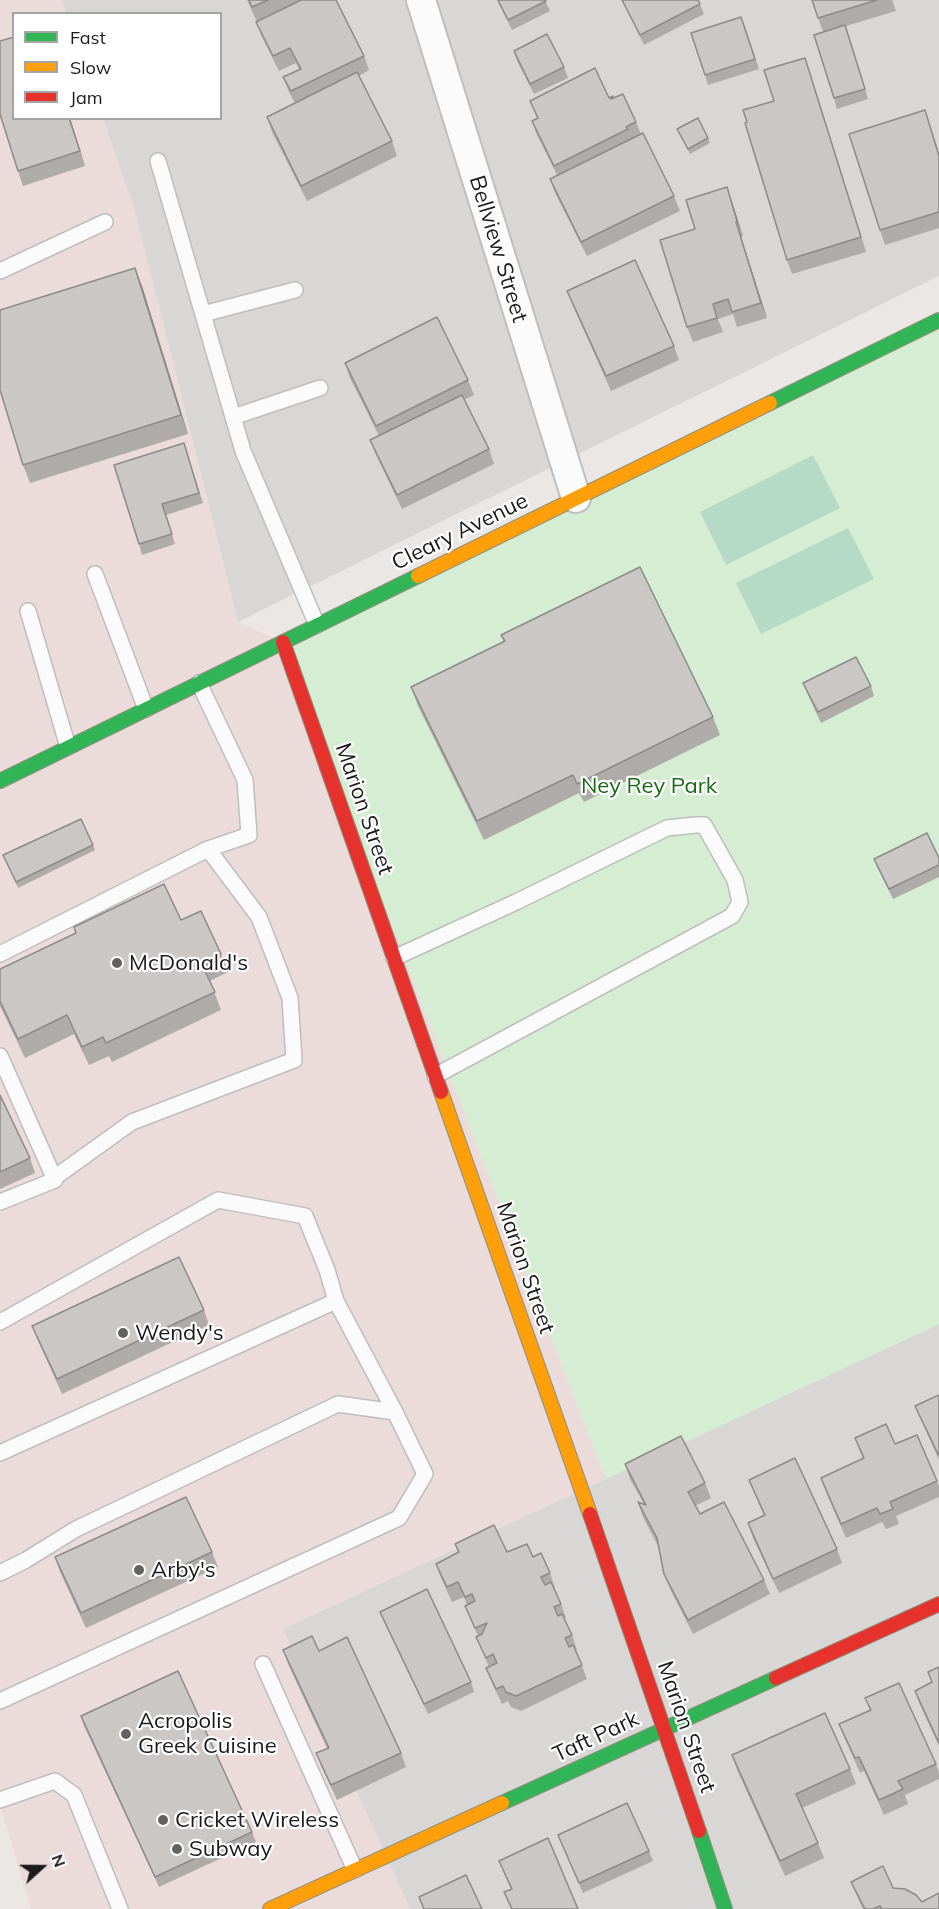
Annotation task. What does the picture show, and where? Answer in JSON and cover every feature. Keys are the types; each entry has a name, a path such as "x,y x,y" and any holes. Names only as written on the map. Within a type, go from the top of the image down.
{"street":[{"name":"Bellview Street","path":"421,0 576,498"},
{"name":"Cleary Avenue","path":"0,781 939,320"},
{"name":"Marion Street","path":"283,642 665,1729 724,1909"},
{"name":"Taft Park","path":"270,1909 939,1604"}],"lane":[{"path":"158,161 243,451 317,625"},
{"path":"0,272 105,222"},
{"path":"203,314 295,290"},
{"path":"233,417 320,388"},
{"path":"96,574 146,709"},
{"path":"28,611 68,747"},
{"path":"0,954 208,849 249,835 245,780 199,683"},
{"path":"394,958 516,902 667,828 704,825 735,880 740,902 732,916 435,1076"},
{"path":"0,1202 55,1180 54,1178 132,1122 294,1060 290,998 259,916 208,849"},
{"path":"0,1056 54,1178"},
{"path":"0,1322 218,1200 305,1216 327,1270 336,1301 425,1474 399,1518 0,1701"},
{"path":"0,1453 336,1301"},
{"path":"0,1573 76,1529 338,1404 395,1412"},
{"path":"263,1664 355,1870"},
{"path":"0,1800 55,1781 74,1795 120,1909"}],"shaded area":[{"path":"0,0 62,0 66,12 12,12 12,120 103,120 134,208 238,622 283,642 606,1479 283,1629 410,1909 31,1909 0,1806"},
{"path":"62,0 939,0 939,276 238,622 134,208 103,120 222,120 222,12 66,12"},
{"path":"939,1324 939,1909 410,1909 282,1629"}],"green space":[{"name":"Ney Rey Park","path":"939,320 939,1324 606,1479 283,642"},
{"path":"813,455 840,508 726,565 700,512"},
{"path":"848,528 874,579 761,634 736,583"}],"building":[{"path":"249,0 268,0 252,7"},
{"path":"301,0 336,0 364,56 291,91 283,77 301,69 290,48 273,56 256,22"},
{"path":"498,0 545,0 546,1 508,20"},
{"path":"622,0 698,0 700,4 640,35"},
{"path":"812,0 877,0 818,18"},
{"path":"741,17 755,59 705,75 691,33"},
{"path":"845,25 865,89 834,98 814,35"},
{"path":"547,34 564,67 530,84 514,51"},
{"path":"12,38 12,120 70,120 80,151 18,171 0,114 0,41"},
{"path":"805,58 861,237 787,260 743,110 774,101 764,70"},
{"path":"595,68 609,98 623,94 636,122 626,127 628,129 554,166 532,121 538,118 530,101"},
{"path":"357,72 392,141 301,186 267,117"},
{"path":"925,110 939,156 939,212 880,230 849,134"},
{"path":"698,118 708,138 688,149 677,129"},
{"path":"643,133 674,196 581,242 550,179"},
{"path":"727,187 761,303 732,312 728,299 713,304 717,318 687,327 660,240 695,229 686,200"},
{"path":"635,260 674,346 606,376 567,291"},
{"path":"135,268 181,415 23,465 0,390 0,310"},
{"path":"437,317 468,380 376,426 345,363"},
{"path":"462,395 489,449 397,495 370,440"},
{"path":"184,443 199,493 162,504 172,534 139,544 114,465"},
{"path":"640,567 713,717 577,784 573,775 477,821 411,687 505,641 501,635"},
{"path":"856,657 871,686 818,712 803,683"},
{"path":"81,819 93,845 16,882 3,855"},
{"path":"927,833 939,858 939,865 889,889 874,859"},
{"path":"164,884 181,920 201,911 221,954 201,963 215,992 106,1043 103,1037 82,1047 67,1015 18,1039 0,1001 0,969 76,933 74,927"},
{"path":"0,1095 30,1158 0,1172"},
{"name":"Wendy's","path":"179,1257 204,1310 57,1379 32,1326"},
{"path":"939,1395 939,1456 915,1406"},
{"path":"886,1424 895,1444 917,1435 937,1481 890,1502 893,1509 880,1514 877,1508 841,1524 821,1478 864,1458 855,1438"},
{"path":"681,1436 705,1483 688,1492 700,1514 724,1502 764,1580 688,1620 664,1574 657,1538 638,1502 646,1505 625,1464"},
{"path":"795,1458 837,1549 773,1579 748,1523 765,1515 749,1480"},
{"name":"Arby's","path":"186,1497 212,1552 81,1613 55,1557"},
{"path":"494,1525 507,1552 527,1544 533,1557 541,1553 550,1573 541,1577 545,1585 551,1582 561,1604 554,1607 558,1616 562,1614 572,1635 565,1638 569,1647 573,1645 582,1665 516,1696 506,1692 503,1686 496,1689 486,1668 497,1663 493,1654 486,1658 476,1637 482,1634 487,1623 475,1628 465,1606 475,1601 472,1594 465,1597 458,1582 447,1587 436,1564 459,1552 455,1544"},
{"path":"427,1589 471,1682 424,1704 380,1612"},
{"path":"312,1636 319,1651 347,1637 401,1753 331,1785 316,1753 329,1748 283,1650"},
{"path":"939,1667 939,1743 915,1691 932,1682 928,1672"},
{"path":"178,1671 252,1832 155,1877 81,1716"},
{"path":"899,1683 936,1764 898,1781 903,1789 879,1800 859,1757 855,1758 839,1724 871,1710 865,1698"},
{"path":"825,1713 850,1769 796,1794 818,1843 780,1861 732,1755"},
{"path":"627,1803 649,1851 579,1883 558,1835"},
{"path":"548,1838 578,1909 512,1909 504,1892 512,1889 499,1861"},
{"path":"883,1866 893,1888 905,1889 916,1895 922,1902 939,1893 939,1909 882,1909 880,1906 865,1909 851,1882"},
{"path":"466,1875 482,1909 424,1909 419,1897"}],"traffic: fast":[{"path":"770,403 939,320"},
{"path":"0,781 418,576"},
{"path":"502,1803 776,1678"},
{"path":"699,1831 725,1909"}],"traffic: slow":[{"path":"418,576 770,403"},
{"path":"441,1092 590,1514"},
{"path":"270,1909 502,1803"}],"traffic: jam":[{"path":"283,642 441,1092"},
{"path":"590,1514 699,1831"},
{"path":"776,1678 939,1604"}],"place":[{"name":"McDonald's","path":"117,963"},
{"name":"Wendy's","path":"123,1333"},
{"name":"Arby's","path":"139,1570"},
{"name":"Acropolis Greek Cuisine","path":"126,1734"},
{"name":"Cricket Wireless","path":"163,1820"},
{"name":"Subway","path":"177,1849"}]}
